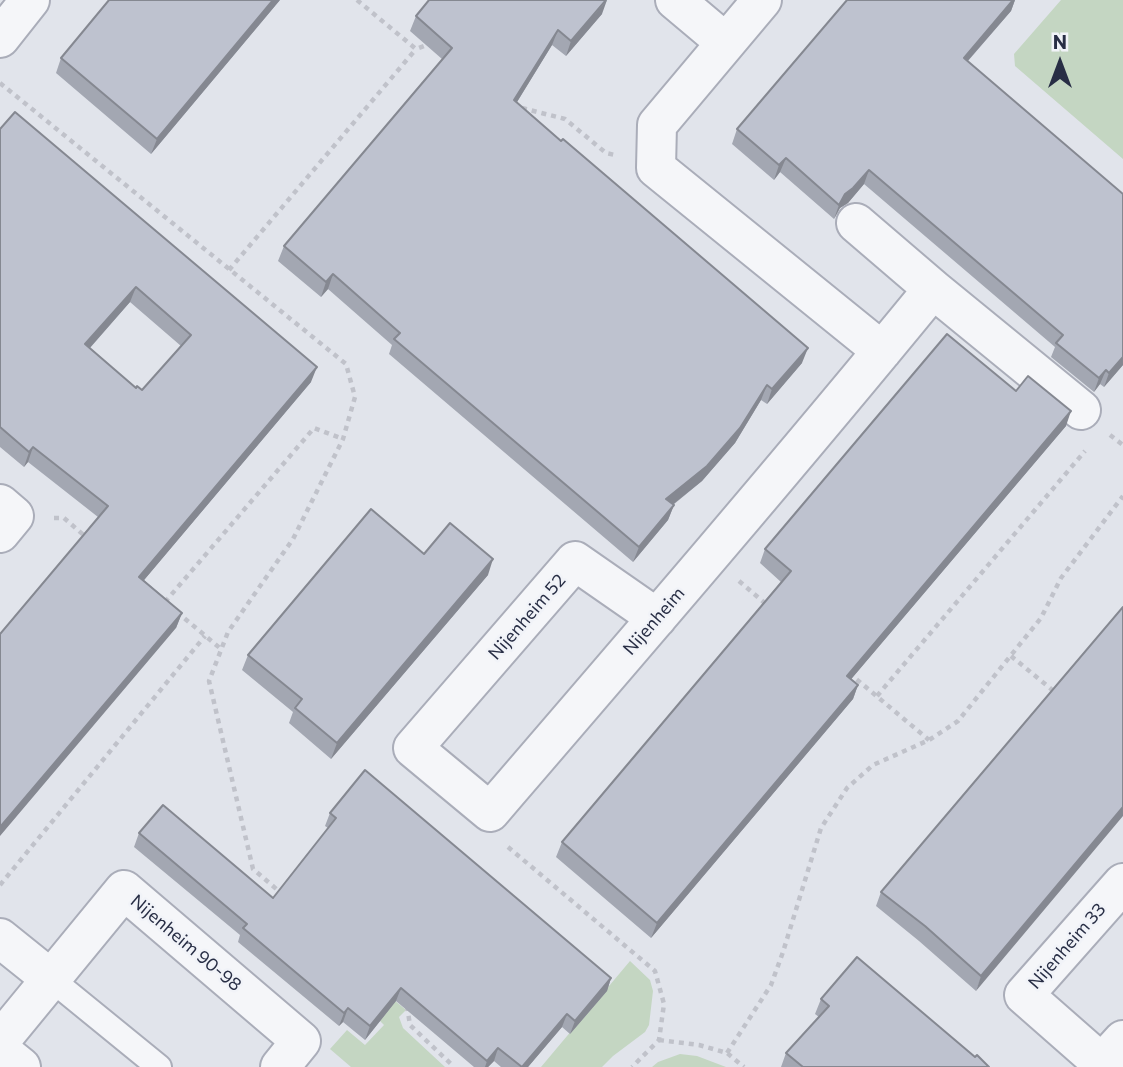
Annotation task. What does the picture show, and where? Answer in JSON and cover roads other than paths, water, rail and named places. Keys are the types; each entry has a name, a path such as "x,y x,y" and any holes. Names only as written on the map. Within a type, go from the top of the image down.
{"street":[{"path":"0,38 30,0"},
{"path":"675,0 725,42"},
{"path":"762,0 657,125 656,168 883,351"},
{"path":"856,223 1081,410"},
{"name":"Nijenheim","path":"490,812 933,289"},
{"name":"Nijenheim 52","path":"490,812 413,748 575,561 657,618"},
{"name":"Nijenheim 33","path":"1110,1057 1024,995 1123,883"},
{"name":"Nijenheim 90-98","path":"0,1041 124,890 290,1054"},
{"path":"0,938 51,979"},
{"path":"0,1050 21,1067"}],"lane":[{"path":"51,979 159,1067"}]}
